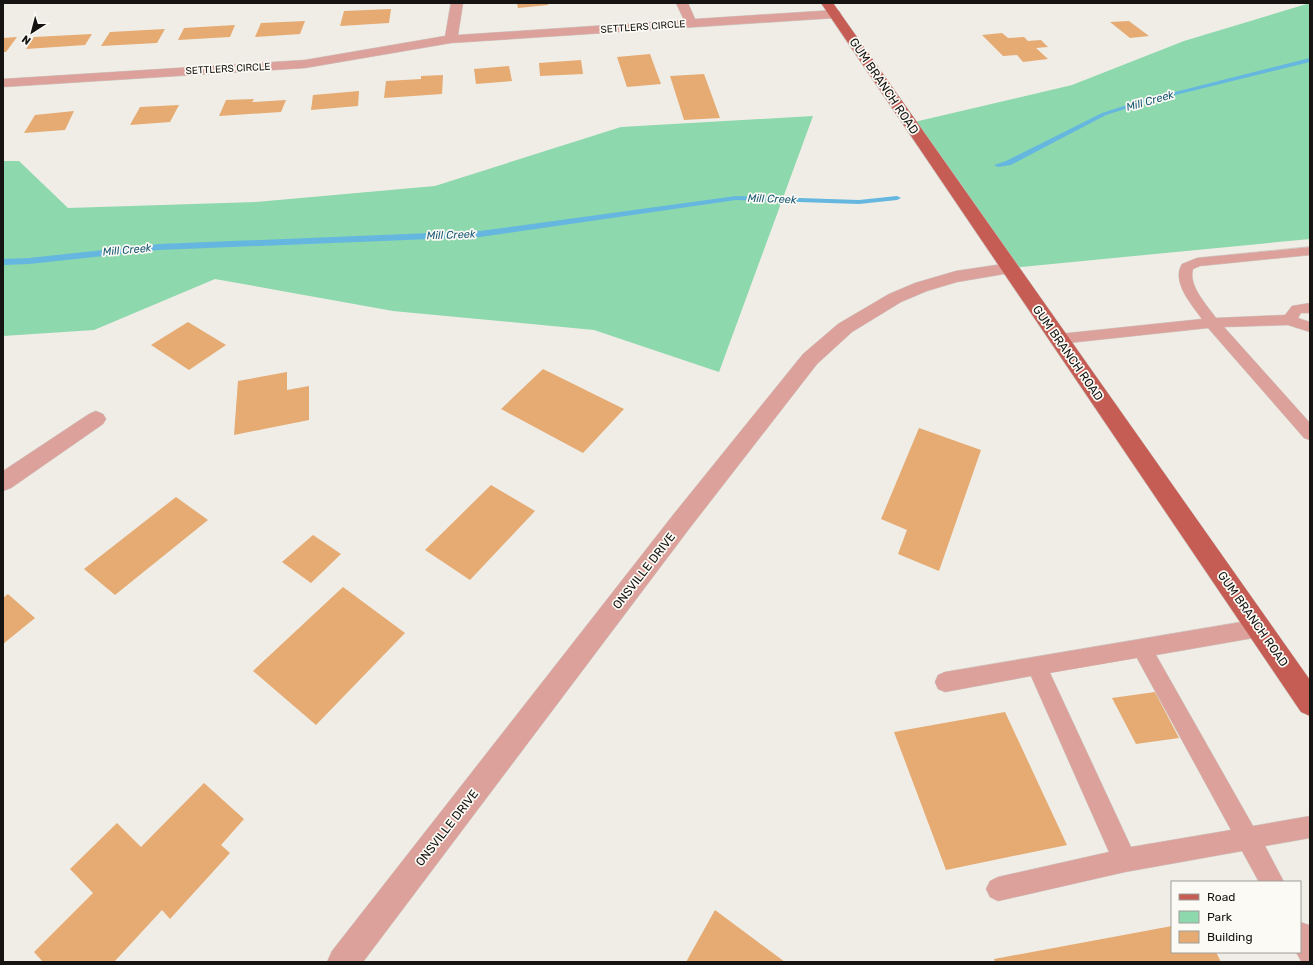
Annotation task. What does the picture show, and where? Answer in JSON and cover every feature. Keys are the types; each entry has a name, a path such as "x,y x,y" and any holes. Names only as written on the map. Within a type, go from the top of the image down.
{"main road":[{"name":"GUM BRANCH ROAD","path":"831,9 1310,703"}],"street":[{"path":"452,39 457,3"},
{"path":"682,3 690,23"},
{"name":"SETTLERS CIRCLE","path":"3,82 305,64 452,39 690,23 831,9"},
{"name":"ONSVILLE DRIVE","path":"343,962 676,528 810,359 845,328 896,298 921,287 956,277 1010,268"},
{"path":"3,482 96,419"}],"lane":[{"path":"1310,251 1198,262 1187,267 1185,274 1190,291 1212,323 1310,434"},
{"path":"1289,320 1297,309 1310,308"},
{"path":"1059,339 1212,323 1289,320 1310,327"},
{"path":"946,682 1258,628"},
{"path":"1142,648 1271,881"},
{"path":"1036,666 1126,860"},
{"path":"998,888 1126,860 1310,827"},
{"path":"1301,936 1310,952"}],"green space":[{"path":"1310,3 1310,239 1010,268 910,123 1072,85 1184,41"},
{"path":"813,116 719,372 594,330 393,311 215,279 94,330 3,336 3,161 19,161 68,208 256,202 435,186 621,127"}],"building":[{"path":"517,3 548,3 548,5 518,8"},
{"path":"391,9 389,23 340,26 344,11"},
{"path":"305,21 300,34 255,37 261,23"},
{"path":"1129,21 1149,36 1130,38 1110,22"},
{"path":"235,25 230,37 178,40 184,28"},
{"path":"165,29 157,43 101,46 110,32"},
{"path":"1002,33 1008,38 1024,37 1028,41 1041,40 1048,47 1036,48 1048,59 1023,62 1017,55 1003,56 982,35"},
{"path":"92,34 85,45 26,49 34,37"},
{"path":"17,37 6,52 3,52 3,38"},
{"path":"650,54 661,84 627,87 617,57"},
{"path":"581,60 583,74 540,76 539,63"},
{"path":"509,66 512,81 476,84 474,69"},
{"path":"704,74 720,118 684,120 670,76"},
{"path":"443,75 442,94 384,98 386,81 421,79 421,76"},
{"path":"359,91 358,106 311,110 313,95"},
{"path":"254,99 252,102 286,100 281,112 219,116 226,100"},
{"path":"179,105 170,122 130,125 140,107"},
{"path":"74,111 65,130 24,133 35,115"},
{"path":"188,322 226,345 189,370 151,345"},
{"path":"543,369 624,409 583,453 501,409"},
{"path":"287,372 287,390 309,386 309,420 234,435 238,381"},
{"path":"919,428 981,450 939,571 898,554 907,530 881,519"},
{"path":"491,485 535,511 470,580 425,550"},
{"path":"176,497 208,520 115,595 84,569"},
{"path":"313,535 341,554 311,583 282,562"},
{"path":"343,587 405,633 316,725 253,671"},
{"path":"8,594 35,618 3,644 3,598"},
{"path":"1155,692 1179,738 1136,744 1112,698"},
{"path":"1005,712 1067,845 946,870 894,732"},
{"path":"204,783 244,819 221,845 230,853 170,919 162,910 114,962 43,962 34,952 93,893 70,869 117,823 141,847"},
{"path":"715,910 785,962 686,962"},
{"path":"1171,926 1171,953 1216,953 1221,962 995,962 994,959"}],"waterway":[{"name":"Mill Creek","path":"998,165 1008,163 1104,114 1145,101 1310,60"},
{"name":"Mill Creek","path":"3,262 29,261 159,247 480,234 736,198 859,202 897,198"}]}
